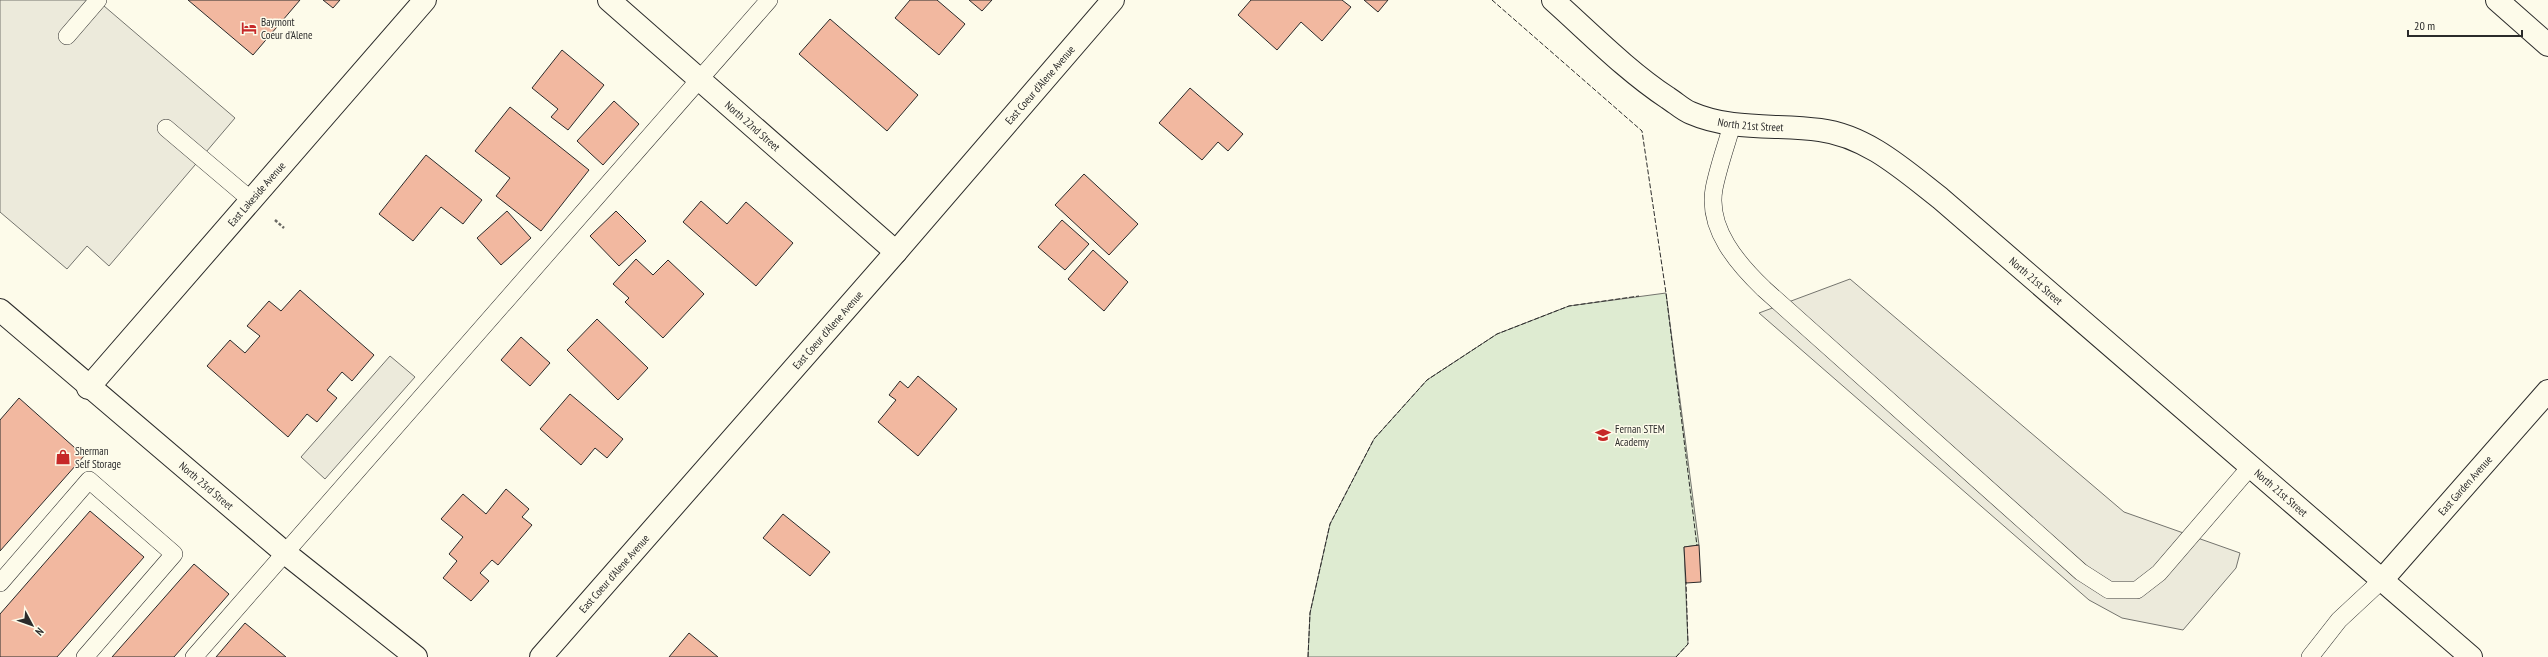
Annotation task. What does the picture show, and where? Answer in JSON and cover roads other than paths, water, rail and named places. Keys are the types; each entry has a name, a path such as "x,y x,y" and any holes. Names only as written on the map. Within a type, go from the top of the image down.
{"street":[{"name":"East Lakeside Avenue","path":"88,388 425,0"},
{"name":"North 22nd Street","path":"610,0 896,252"},
{"name":"East Coeur d'Alene Avenue","path":"541,657 896,252 1113,0"},
{"name":"North 21st Street","path":"1553,0 1649,86 1690,113 1732,125 1820,130 1846,136 1878,151 1940,198 2471,657"},
{"path":"2497,0 2548,45"},
{"name":"North 23rd Street","path":"0,310 88,388 284,552 416,657"},
{"name":"East Garden Avenue","path":"2382,580 2548,391"}],"lane":[{"path":"67,36 98,0"},
{"path":"194,657 284,552 769,0"},
{"path":"1732,125 1714,190 1714,213 1722,236 1741,266 1764,289 2081,572 2109,590 2137,590 2159,573 2251,466"},
{"path":"166,128 251,200"},
{"path":"0,582 89,480 174,554 85,657"},
{"path":"2310,657 2339,620 2382,580"}],"place":[{"name":"Baymont Coeur d'Alene","path":"249,28"},
{"name":"Fernan STEM Academy","path":"1603,435"},
{"name":"Sherman Self Storage","path":"63,457"}]}
